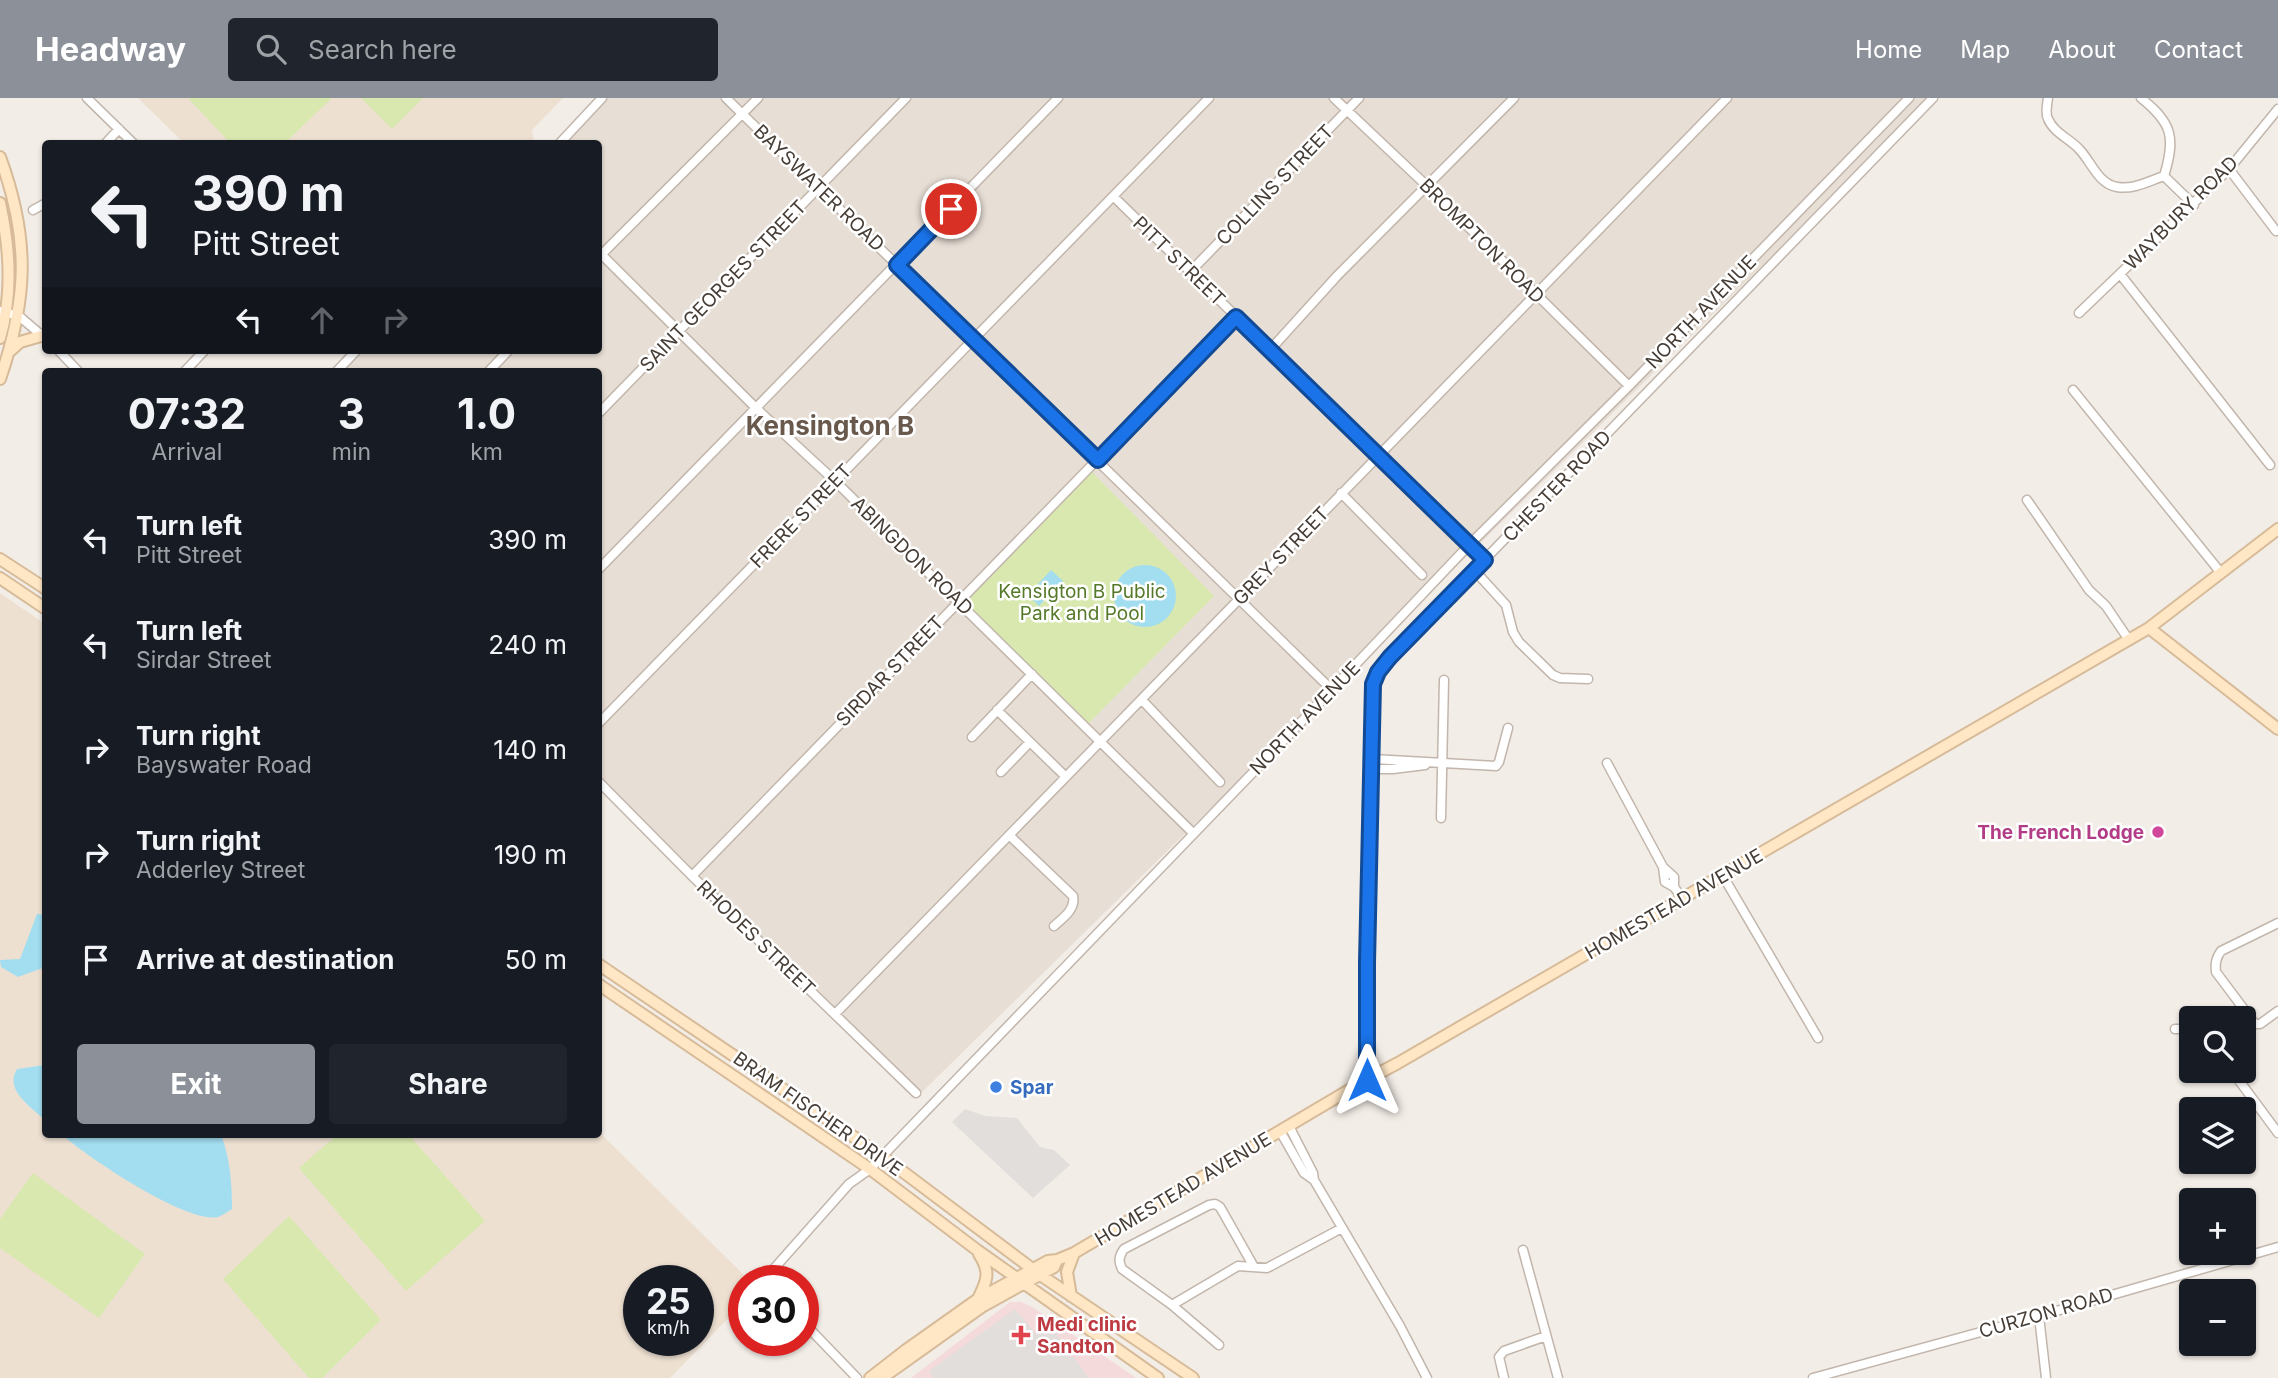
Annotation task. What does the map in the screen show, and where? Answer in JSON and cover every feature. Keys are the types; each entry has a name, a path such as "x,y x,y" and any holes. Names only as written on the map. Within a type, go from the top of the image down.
{"street":[{"path":"87,98 130,140"},
{"path":"563,140 602,98"},
{"name":"BAYSWATER ROAD","path":"726,98 1332,690"},
{"path":"602,253 758,98"},
{"name":"SAINT GEORGES STREET","path":"602,410 906,98"},
{"path":"602,565 1058,98"},
{"name":"FRERE STREET","path":"602,720 1209,98"},
{"name":"BROMPTON ROAD","path":"1334,98 1629,386"},
{"name":"COLLINS STREET","path":"1190,272 1359,98"},
{"path":"1270,350 1337,276 1514,98"},
{"name":"GREY STREET","path":"835,1014 1727,98"},
{"name":"NORTH AVENUE","path":"776,1265 849,1184 870,1170 1469,545 1629,386 1909,98"},
{"name":"CHESTER ROAD","path":"1367,1080 1373,684 1378,672 1933,98"},
{"path":"2048,98 2046,112 2052,126 2080,149 2095,171 2110,184 2131,187 2164,176"},
{"path":"2141,98 2167,125 2171,146 2164,176"},
{"name":"WAYBURY ROAD","path":"2079,313 2194,205 2229,169 2278,110"},
{"path":"109,140 119,129"},
{"path":"0,157 15,206 22,257 19,316 0,379"},
{"path":"2229,169 2276,231"},
{"path":"2164,176 2194,205"},
{"name":"PITT STREET","path":"1114,197 1485,560"},
{"path":"0,203 9,256 0,338"},
{"path":"33,210 42,204"},
{"name":"ABINGDON ROAD","path":"602,257 835,481 1193,833"},
{"path":"2120,274 2270,465"},
{"path":"3,312 19,316 42,337"},
{"name":"SIRDAR STREET","path":"692,876 1236,317"},
{"path":"10,352 20,342 42,338"},
{"path":"62,354 75,368"},
{"path":"188,368 201,354"},
{"path":"492,368 505,354"},
{"path":"2073,390 2221,573"},
{"path":"1341,493 1422,575"},
{"path":"2027,500 2088,590 2106,606 2129,640"},
{"name":"HOMESTEAD AVENUE","path":"1020,1280 1054,1267 1057,1260 1074,1253 1367,1080 2129,640 2149,628 2278,528"},
{"path":"0,559 42,586"},
{"path":"1475,571 1506,605 1513,632 1519,642 1553,675 1560,678 1588,679"},
{"path":"0,578 42,607"},
{"path":"2149,628 2278,729"},
{"path":"972,737 1032,674"},
{"path":"1441,818 1440,763 1444,680"},
{"path":"1142,700 1220,782"},
{"path":"997,710 1066,777"},
{"path":"1373,759 1496,766 1508,728"},
{"path":"1001,772 1030,743"},
{"path":"1372,769 1440,763"},
{"path":"1606,763 1663,867 1674,877 1674,887 1682,898"},
{"name":"RHODES STREET","path":"602,785 916,1093"},
{"path":"1009,835 1073,896 1072,908 1054,926"},
{"path":"1723,876 1818,1038"},
{"path":"2278,923 2221,951 2215,965 2216,972 2255,1024 2260,1024 2278,1011"},
{"name":"BRAM FISCHER DRIVE","path":"602,967 883,1156 1036,1272 1193,1378"},
{"name":"BRAM FISCHER DRIVE","path":"602,987 870,1170 977,1250 1158,1378"},
{"path":"2241,1083 2278,1133"},
{"path":"1285,1128 1427,1378"},
{"path":"1219,1345 1172,1305 1122,1269 1119,1263 1120,1255 1124,1249 1215,1204 1220,1207 1254,1267"},
{"path":"1172,1305 1238,1266 1267,1268 1342,1228"},
{"name":"CURZON ROAD","path":"1813,1378 2278,1247"},
{"path":"977,1250 985,1262 988,1276 978,1299"},
{"path":"1522,1250 1558,1378"},
{"path":"1071,1296 1067,1272 1074,1253"},
{"path":"870,1378 978,1299 1020,1280"},
{"path":"882,1378 1020,1280"},
{"path":"2039,1316 2046,1378"},
{"path":"1504,1378 1499,1357 1504,1351 1546,1336"},
{"path":"819,1338 857,1378"}],"shaded area":[{"path":"138,98 563,98 532,130 533,140 181,140"},
{"path":"600,98 1933,98 916,1098 602,792 602,368 335,368 349,354 602,354 602,140 559,140"},
{"path":"0,593 42,622 42,1138 602,1138 602,1135 734,1265 728,1265 728,1318 714,1333 714,1265 623,1265 623,1356 691,1356 670,1378 0,1378"},
{"path":"965,1109 985,1116 1017,1118 1040,1147 1054,1150 1070,1165 1033,1198 952,1122"},
{"name":"Medi clinic Sandton","path":"1010,1302 1021,1302 1034,1308 1136,1378 911,1378"},
{"name":"Medi clinic Sandton","path":"1015,1309 1037,1335 1051,1327 1089,1378 934,1378 929,1371"}],"green space":[{"path":"188,98 332,98 288,140 227,140"},
{"path":"361,98 423,98 392,129"},
{"name":"Kensigton B Public Park and Pool","path":"1090,470 1214,596 1083,729 953,603"},
{"path":"333,1138 412,1138 485,1221 406,1291 299,1168"},
{"path":"33,1173 145,1254 99,1318 0,1248 0,1219"},
{"path":"289,1216 381,1320 322,1378 309,1378 223,1279"}],"water":[{"path":"1145,565 1157,567 1167,574 1174,584 1174,608 1167,618 1157,625 1145,627 1133,625 1123,618 1116,608 1114,596 1116,584 1123,574 1133,567"},
{"path":"1051,570 1063,581 1039,606 1028,595"},
{"path":"37,914 42,915 42,968 18,977 1,967 0,960 20,959"},
{"path":"42,1066 42,1117 16,1091 14,1077 17,1069"},
{"path":"66,1138 222,1138 230,1171 232,1209 218,1217 183,1210 161,1200"}],"place":[{"name":"The French Lodge","path":"2158,832"},
{"name":"Spar","path":"996,1087"},
{"name":"Medi clinic Sandton","path":"1021,1335"}],"district":[{"name":"Kensington B","path":"830,425"}],"route":[{"path":"951,209 897,265 1098,460 1236,317 1485,560 1390,657 1378,672 1373,684 1367,1080"}]}
